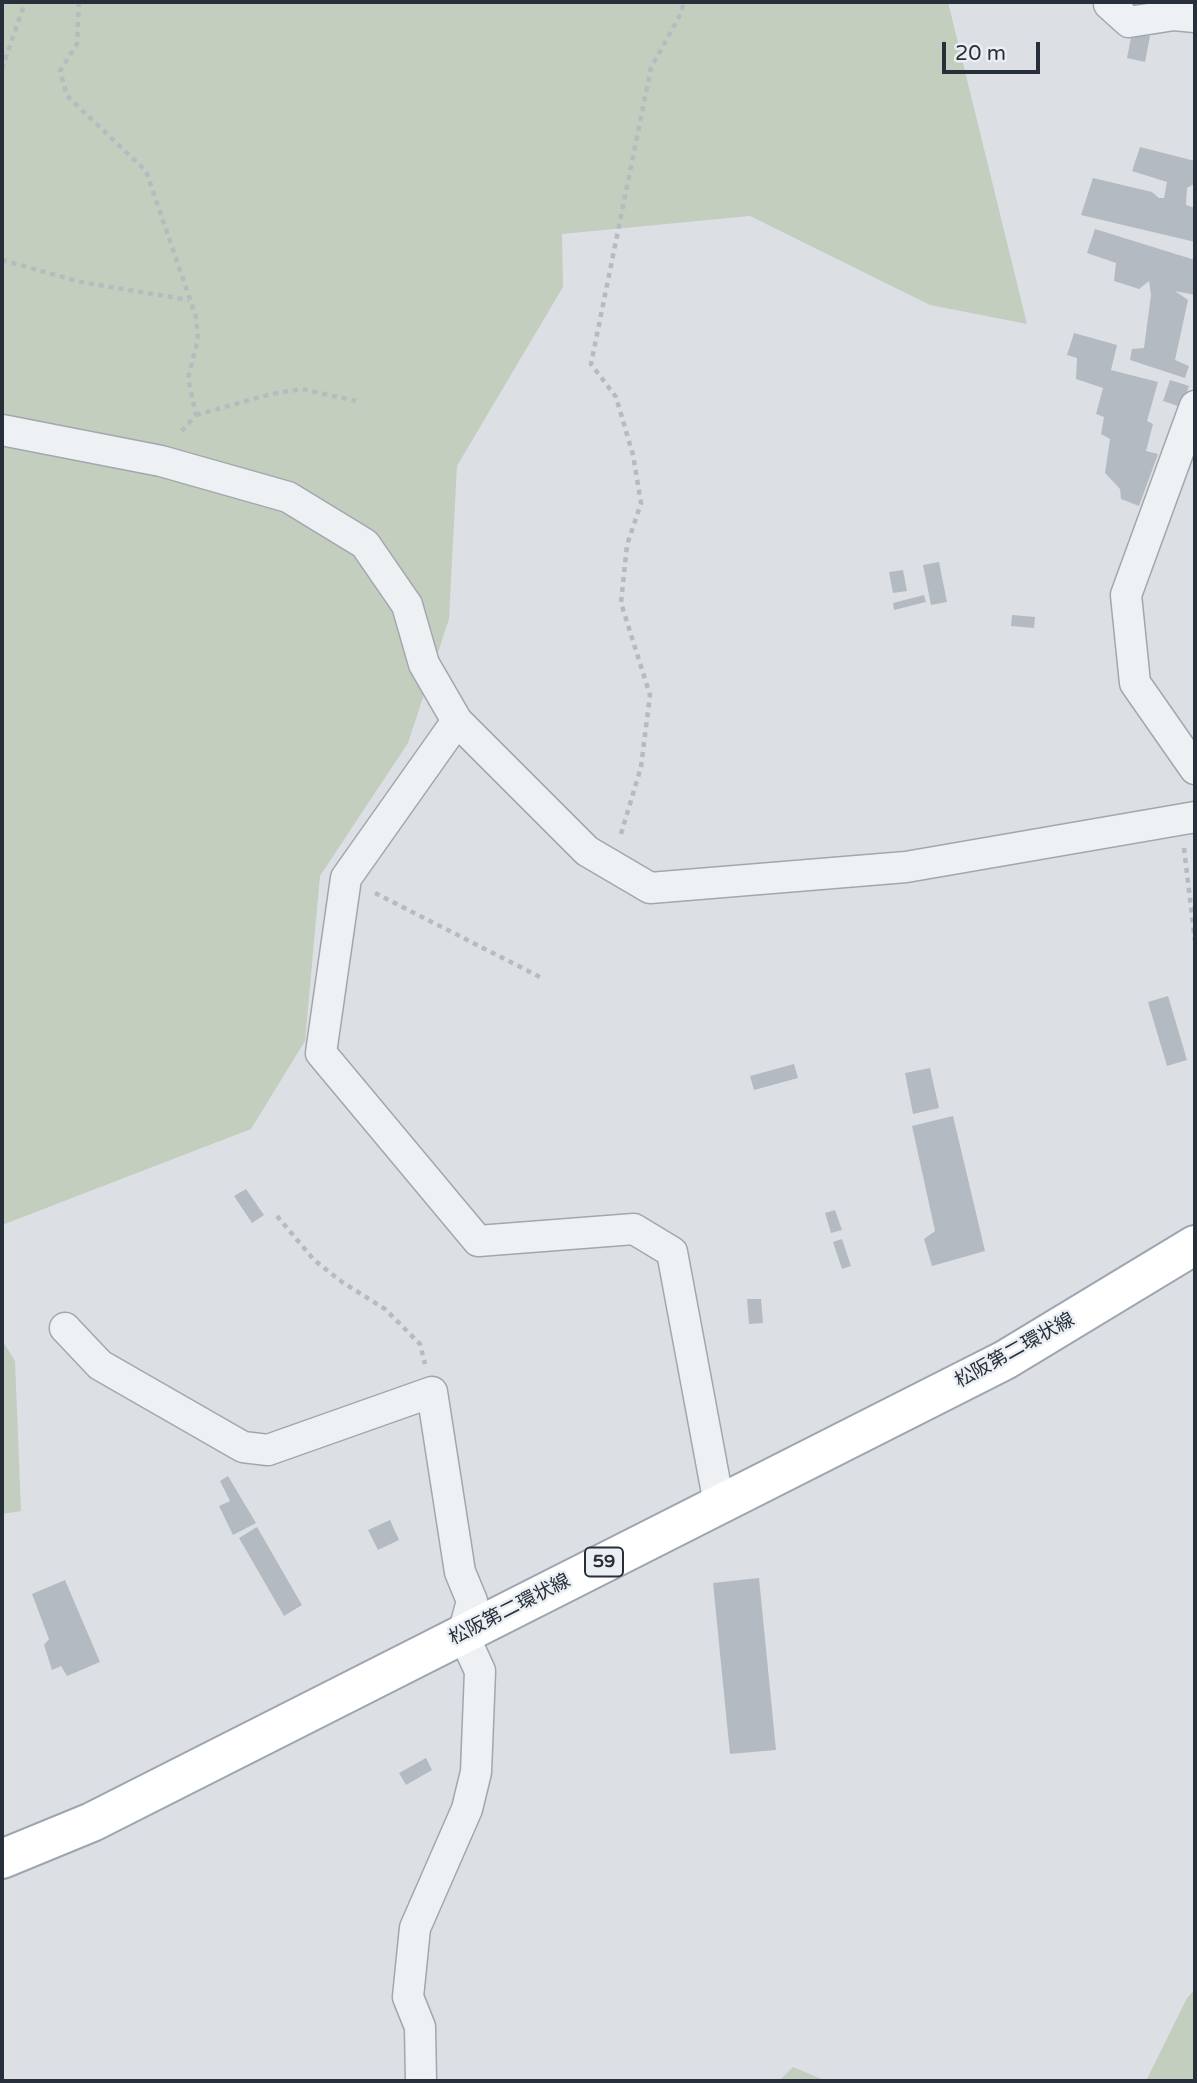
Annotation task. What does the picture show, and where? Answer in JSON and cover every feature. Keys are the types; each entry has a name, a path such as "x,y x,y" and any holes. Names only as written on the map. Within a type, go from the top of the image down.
{"main road":[{"name":"松阪第二環状線","path":"2,1858 92,1822 1005,1360 1195,1245"}],"street":[{"path":"1109,4 1129,22 1174,15 1195,17"},
{"path":"1195,406 1126,595 1135,683 1195,769"},
{"path":"2,430 161,461 288,497 365,544 407,605 424,664 457,721 587,850 650,888 906,867 1188,818"},
{"path":"457,721 346,878 321,1053 478,1241 634,1229 672,1252 719,1504"},
{"path":"65,1328 100,1365 243,1447 268,1450 432,1392 460,1572 472,1601 463,1634 480,1671 476,1772 467,1809 415,1928 408,1997 420,2026 421,2081"}],"path":[{"path":"2,69 25,2"},
{"path":"79,2 77,44 60,71 67,96 146,171 196,317 198,339 188,378 196,415"},
{"path":"612,865 641,767 650,695 621,603 627,545 641,503 633,455 616,397 591,364 651,68 681,13 684,2"},
{"path":"2,260 81,282 189,300"},
{"path":"161,461 196,415 271,394 302,389 356,401"},
{"path":"1188,818 1195,941"},
{"path":"346,878 540,977"},
{"path":"276,1216 314,1260 342,1282 385,1309 420,1344 432,1392"}],"green space":[{"path":"2,2 948,2 1027,324 930,305 750,216 562,234 563,287 457,466 449,619 408,743 320,876 305,1041 251,1129 2,1225"},
{"path":"2,1340 15,1361 21,1511 2,1514"},
{"path":"1195,1989 1195,2081 1146,2081 1187,1998"},
{"path":"793,2067 826,2081 779,2081"}],"building":[{"path":"1127,2 1147,2 1143,16"},
{"path":"1132,33 1150,36 1145,62 1127,58"},
{"path":"1140,147 1195,161 1194,184 1187,188 1186,205 1195,208 1195,242 1081,215 1093,178 1152,192 1159,198 1164,198 1167,182 1132,171"},
{"path":"1095,229 1195,260 1195,295 1175,291 1188,300 1175,360 1189,366 1185,378 1130,360 1132,349 1144,348 1151,295 1149,281 1139,289 1114,281 1116,263 1087,253"},
{"path":"1074,333 1117,345 1111,370 1158,382 1147,421 1153,424 1146,451 1158,454 1139,506 1121,499 1120,489 1105,473 1110,439 1101,434 1104,417 1096,414 1103,388 1076,379 1077,358 1067,355"},
{"path":"1170,380 1189,386 1181,407 1163,401"},
{"path":"939,562 947,602 931,605 923,565"},
{"path":"903,570 907,591 893,593 889,572"},
{"path":"924,595 926,602 894,610 893,603"},
{"path":"1012,615 1035,617 1034,628 1011,626"},
{"path":"1168,996 1187,1060 1167,1066 1148,1002"},
{"path":"794,1064 798,1078 754,1090 750,1076"},
{"path":"930,1068 939,1108 913,1114 905,1073"},
{"path":"953,1116 985,1251 932,1266 924,1239 935,1231 912,1126"},
{"path":"246,1189 264,1215 252,1223 234,1196"},
{"path":"835,1210 842,1230 831,1233 825,1213"},
{"path":"842,1239 851,1266 842,1269 833,1242"},
{"path":"747,1299 761,1299 763,1323 749,1324"},
{"path":"228,1476 256,1523 233,1535 219,1506 230,1501 220,1481"},
{"path":"390,1520 399,1540 378,1550 368,1530"},
{"path":"257,1527 302,1605 284,1616 239,1538"},
{"path":"759,1578 776,1750 730,1754 713,1583"},
{"path":"65,1580 100,1662 67,1676 61,1666 52,1670 44,1645 49,1639 32,1594"},
{"path":"426,1758 432,1770 406,1785 399,1773"}]}
